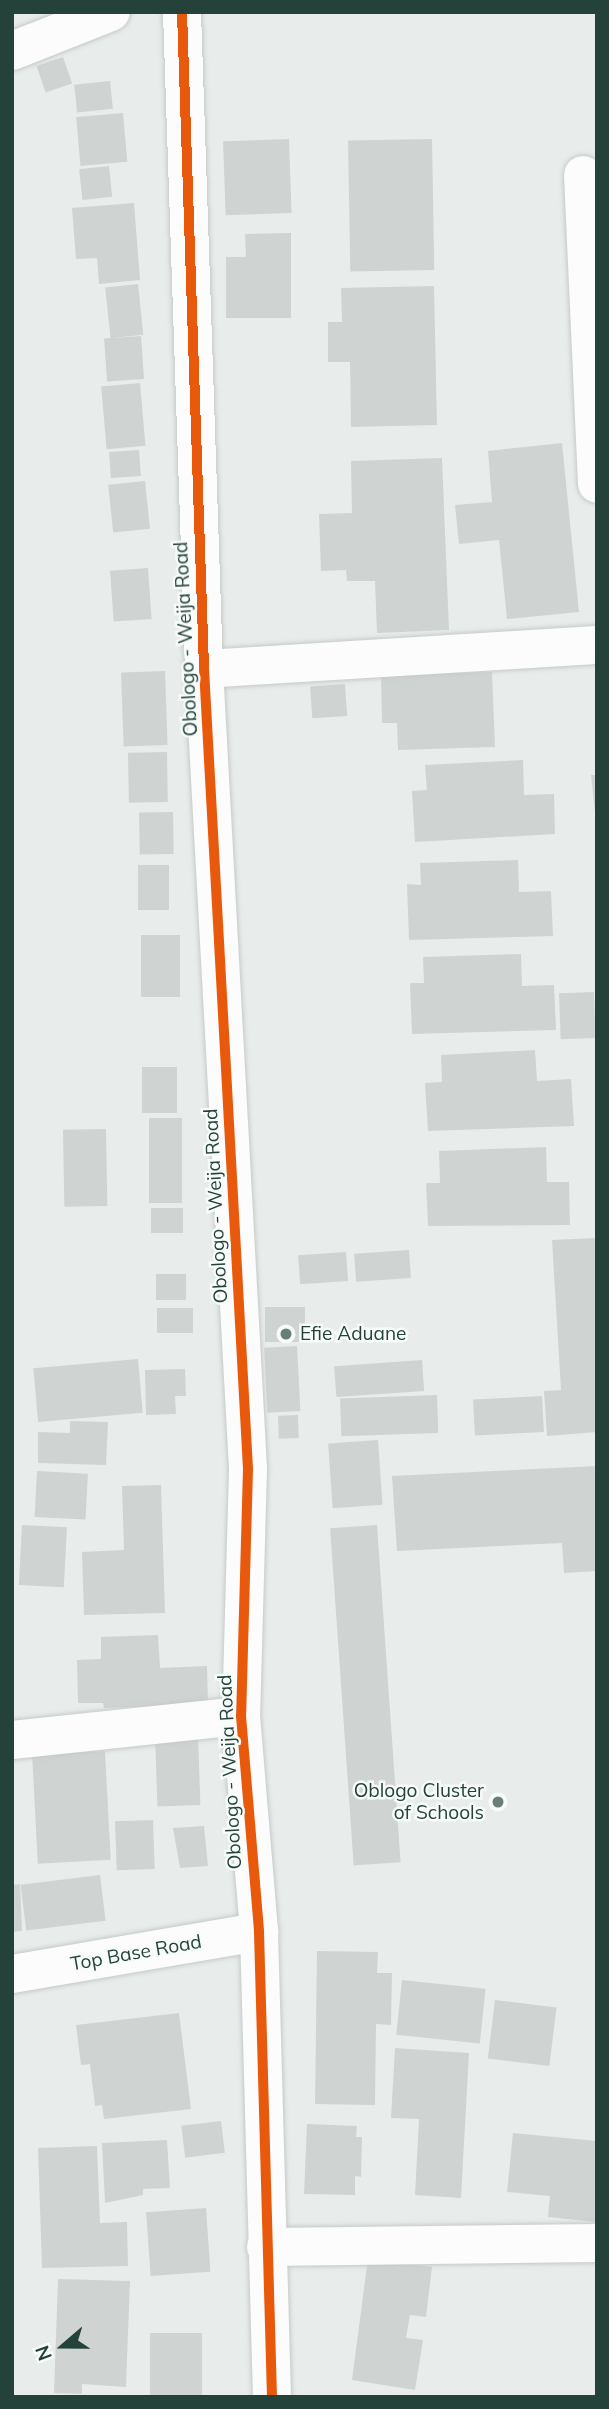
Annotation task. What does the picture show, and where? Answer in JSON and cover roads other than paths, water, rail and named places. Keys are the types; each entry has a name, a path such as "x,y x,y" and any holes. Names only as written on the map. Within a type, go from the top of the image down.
{"street":[{"path":"12,51 111,12"},
{"name":"Obologo - Weija Road","path":"182,12 204,669 248,1469 241,1716 259,1933 272,2397"},
{"path":"583,175 597,484"},
{"path":"204,669 597,645"},
{"path":"12,1740 241,1716"},
{"name":"Top Base Road","path":"12,1974 259,1933"},
{"path":"266,2247 597,2243"}],"place":[{"name":"Efie Aduane","path":"286,1334"},
{"name":"Oblogo Cluster of Schools","path":"498,1802"}]}
